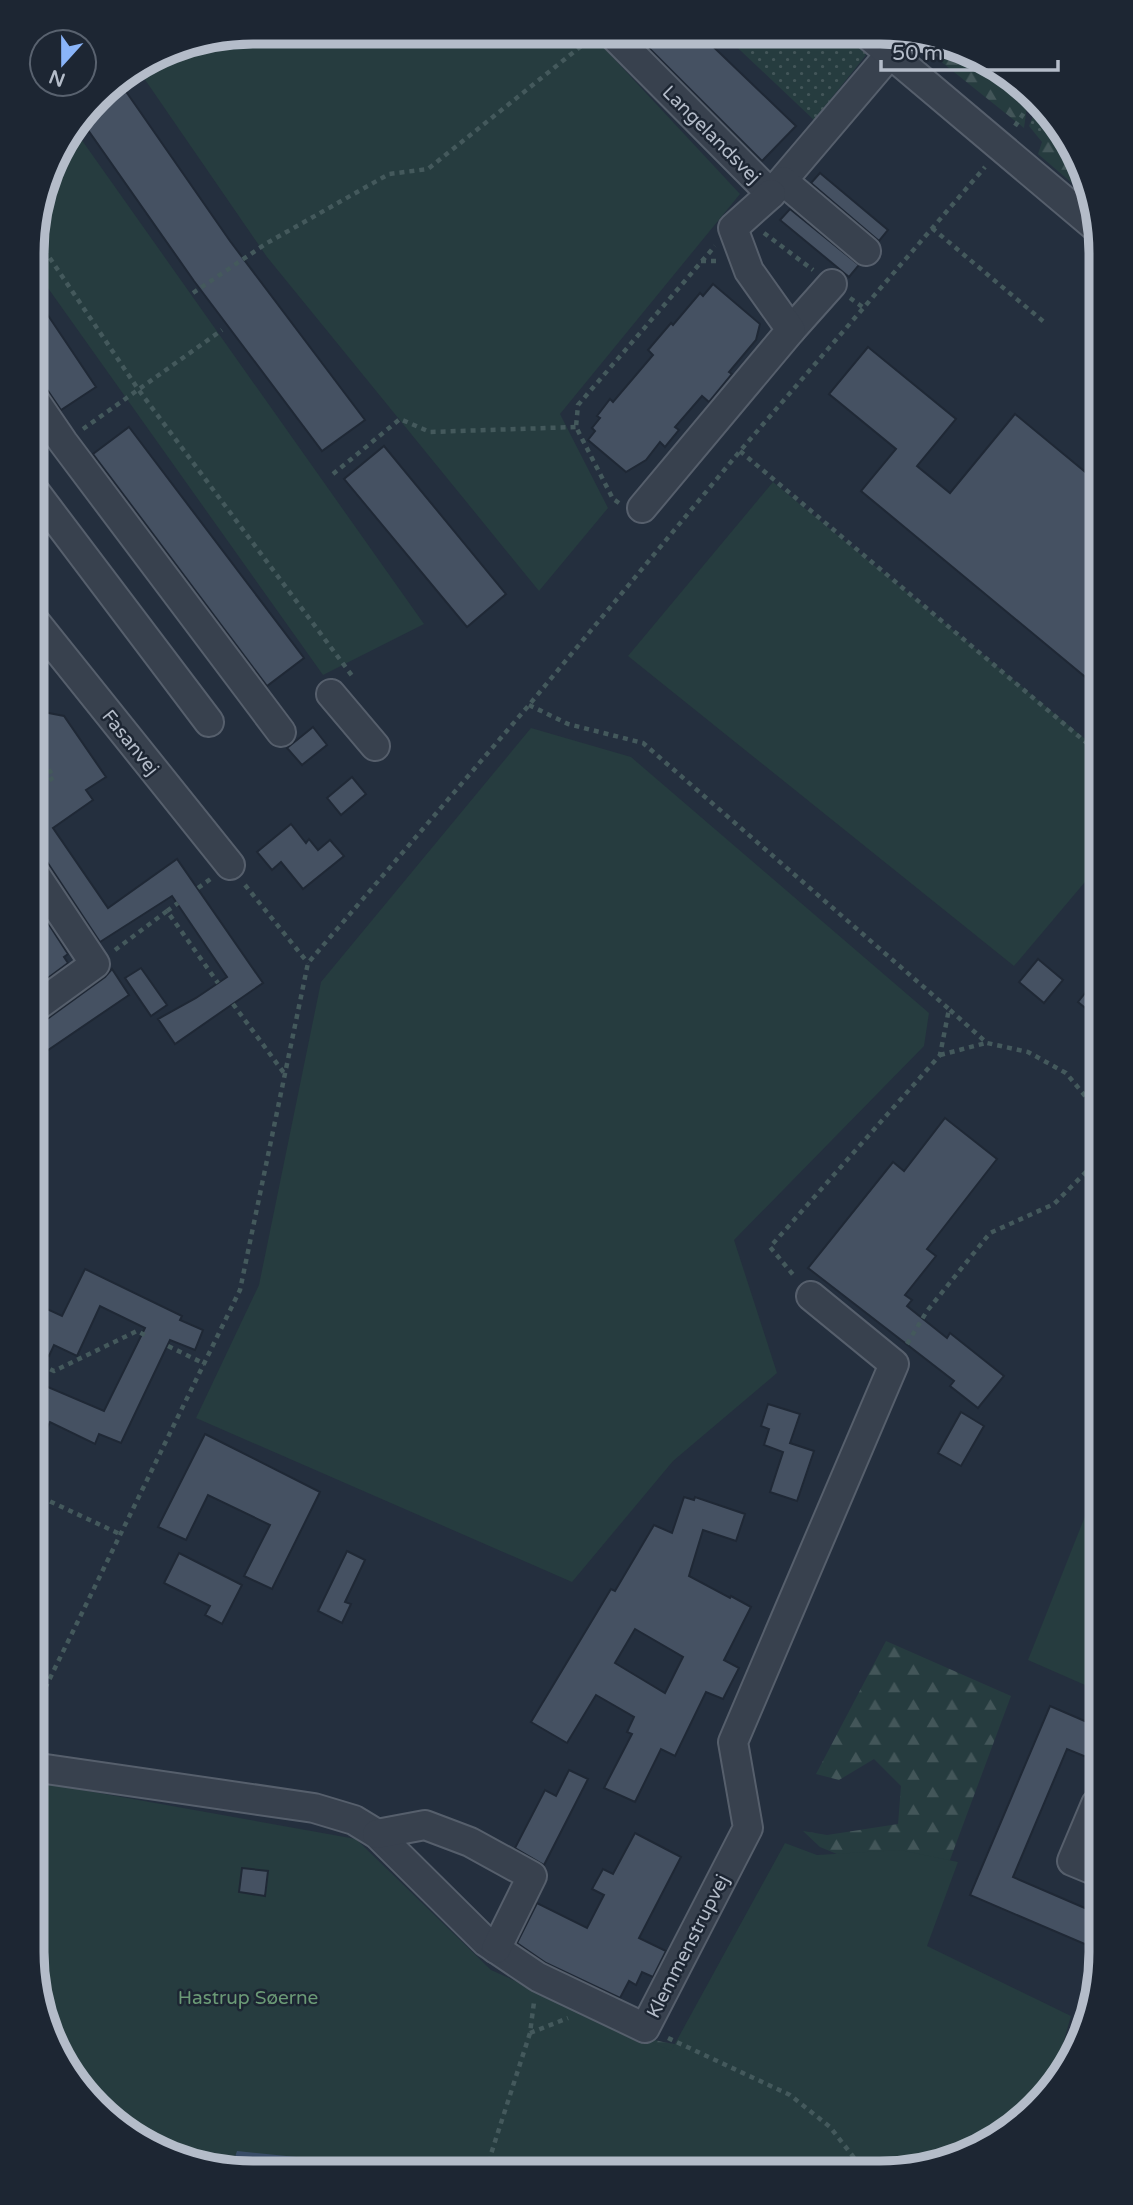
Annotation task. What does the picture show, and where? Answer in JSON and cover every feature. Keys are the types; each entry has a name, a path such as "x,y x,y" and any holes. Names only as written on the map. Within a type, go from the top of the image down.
{"street":[{"name":"Langelandsvej","path":"623,44 777,187 890,54"},
{"path":"878,44 1086,220"},
{"path":"791,330 749,271 738,223 777,187 866,251"},
{"path":"642,508 832,284"},
{"path":"44,414 281,732"},
{"path":"44,504 209,722"},
{"name":"Fasanvej","path":"44,633 230,865"},
{"path":"342,686 375,746"},
{"path":"44,888 95,964 44,1001"},
{"path":"811,1296 894,1364"},
{"name":"Klemmenstrupvej","path":"44,1768 314,1808 354,1820 377,1834 486,1942 538,1977 645,2028 748,1828 733,1742 894,1364"},
{"path":"1089,1821 1072,1861 1089,1868"},
{"path":"377,1834 425,1825 470,1842 532,1876 496,1949"}],"path":[{"path":"193,293 267,243 389,174 428,169 584,44"},
{"path":"44,1692 240,1290 309,963 529,705 740,451 1001,149 1028,106"},
{"path":"642,508 627,509 613,499 576,428 578,405 700,261 738,223 864,308"},
{"path":"932,228 1044,322"},
{"path":"44,250 342,686"},
{"path":"63,442 222,330"},
{"path":"333,474 400,419 430,432 576,428"},
{"path":"740,451 1089,745"},
{"path":"529,705 568,724 643,743 987,1043"},
{"path":"44,763 54,777 44,784"},
{"path":"230,865 309,963"},
{"path":"95,964 177,903"},
{"path":"167,911 218,983"},
{"path":"233,1004 284,1074"},
{"path":"811,1296 770,1247 940,1055 949,1009"},
{"path":"940,1055 987,1043 1028,1052 1066,1073 1089,1101"},
{"path":"894,1364 926,1311 990,1233 1054,1204 1089,1169"},
{"path":"44,1366 54,1371 136,1331 145,1335"},
{"path":"167,1346 205,1364"},
{"path":"44,1499 122,1535"},
{"path":"490,2161 530,2033 538,1977"},
{"path":"645,2028 726,2063 790,2095 830,2127 856,2161"}],"green space":[{"path":"239,44 600,44 740,194 560,414 608,508 539,591 267,257 142,76 186,55"},
{"path":"734,44 858,44 866,55 814,120"},
{"path":"926,49 973,65 1018,96 1027,105 1024,128"},
{"path":"1035,113 1051,133 1042,142 1029,126"},
{"path":"1047,128 1068,160 1079,189 1038,154"},
{"path":"80,137 424,624 323,675 44,282 48,212 60,173"},
{"path":"773,482 1089,742 1089,877 1014,966 628,656"},
{"path":"531,728 631,757 929,1013 924,1046 734,1240 777,1373 673,1461 572,1582 196,1418 259,1285 321,982"},
{"path":"1089,1506 1089,1687 1028,1660"},
{"path":"886,1641 1011,1696 919,1943 888,2044 534,2079 597,2025 663,2042 724,2053 849,1859 820,1847 803,1831 827,1835 898,1824 901,1786 874,1759 839,1780 816,1774"},
{"name":"Hastrup Søerne","path":"44,1783 356,1839 491,1970 671,2051 785,1843 817,1855 900,1850 958,1862 927,1946 1071,2016 1058,2061 1028,2100 996,2126 973,2140 934,2154 907,2159 253,2161 199,2154 148,2133 126,2118 105,2100 87,2079 65,2045 48,1993 44,1966"}],"water":[{"path":"237,2151 336,2161 253,2161 234,2160"}],"building":[{"path":"645,44 710,44 796,126 762,161"},
{"path":"124,89 230,241 365,420 322,451 194,281 86,127"},
{"path":"820,173 888,230 879,241 811,183"},
{"path":"790,209 859,265 849,277 780,220"},
{"path":"713,284 760,324 756,340 729,372 732,374 709,402 702,396 675,427 679,430 665,447 660,442 646,460 626,472 588,440 595,431 592,428 600,418 597,416 610,399 613,402 653,355 648,350 671,323 673,325 700,293 703,296"},
{"path":"44,309 96,387 61,410 46,388"},
{"path":"868,347 956,419 917,466 950,493 1015,414 1089,475 1089,680 861,491 896,449 829,394"},
{"path":"129,427 304,658 267,686 93,454"},
{"path":"384,446 506,594 467,627 344,479"},
{"path":"44,712 64,716 106,777 86,790 93,800 53,828 108,908 177,859 263,983 175,1044 158,1019 227,977 172,896 100,942 44,859"},
{"path":"313,727 327,745 302,765 287,748"},
{"path":"352,777 366,794 341,815 327,798"},
{"path":"291,824 306,843 309,839 318,850 330,840 344,856 303,889 281,862 272,870 257,852"},
{"path":"44,917 68,954 64,957 68,963 44,981"},
{"path":"1038,959 1063,980 1044,1003 1019,982"},
{"path":"141,968 167,1005 151,1016 125,978"},
{"path":"112,969 129,995 44,1053 44,1021"},
{"path":"1089,988 1089,1011 1078,1002"},
{"path":"945,1118 997,1159 927,1249 936,1256 905,1295 912,1300 907,1306 947,1338 950,1333 1004,1376 978,1408 950,1386 954,1381 808,1268 893,1162 904,1171"},
{"path":"85,1269 182,1316 180,1320 203,1330 195,1350 170,1340 121,1443 99,1434 95,1444 50,1422 44,1435 44,1385 104,1411 145,1328 100,1306 77,1356 54,1345 49,1356 44,1354 44,1308 62,1316"},
{"path":"768,1404 800,1414 790,1443 814,1451 797,1501 770,1492 783,1452 764,1445 769,1429 761,1426"},
{"path":"961,1412 984,1426 961,1466 938,1453"},
{"path":"205,1434 320,1492 272,1589 244,1576 270,1525 208,1495 186,1540 158,1527"},
{"path":"684,1497 694,1500 695,1497 745,1514 736,1541 703,1530 689,1576 751,1607 724,1660 739,1668 723,1699 706,1692 675,1756 661,1749 635,1802 604,1788 632,1734 627,1732 634,1717 596,1695 567,1743 531,1722 611,1589 615,1591 654,1525 672,1533","holes":["635,1629 683,1657 665,1693 615,1663"]},
{"path":"347,1551 365,1560 345,1602 351,1604 342,1623 318,1611"},
{"path":"179,1553 242,1585 222,1624 205,1615 210,1606 164,1583"},
{"path":"1050,1706 1089,1723 1089,1758 1067,1749 1013,1877 1089,1910 1089,1946 970,1895"},
{"path":"569,1770 588,1779 544,1865 515,1848 545,1790 556,1796"},
{"path":"635,1833 681,1857 639,1938 666,1951 653,1977 642,1972 636,1985 629,1981 620,1998 546,1963 517,1943 537,1903 587,1928 604,1895 592,1889 603,1869 613,1874"},
{"path":"242,1868 268,1871 265,1896 239,1892"}]}
